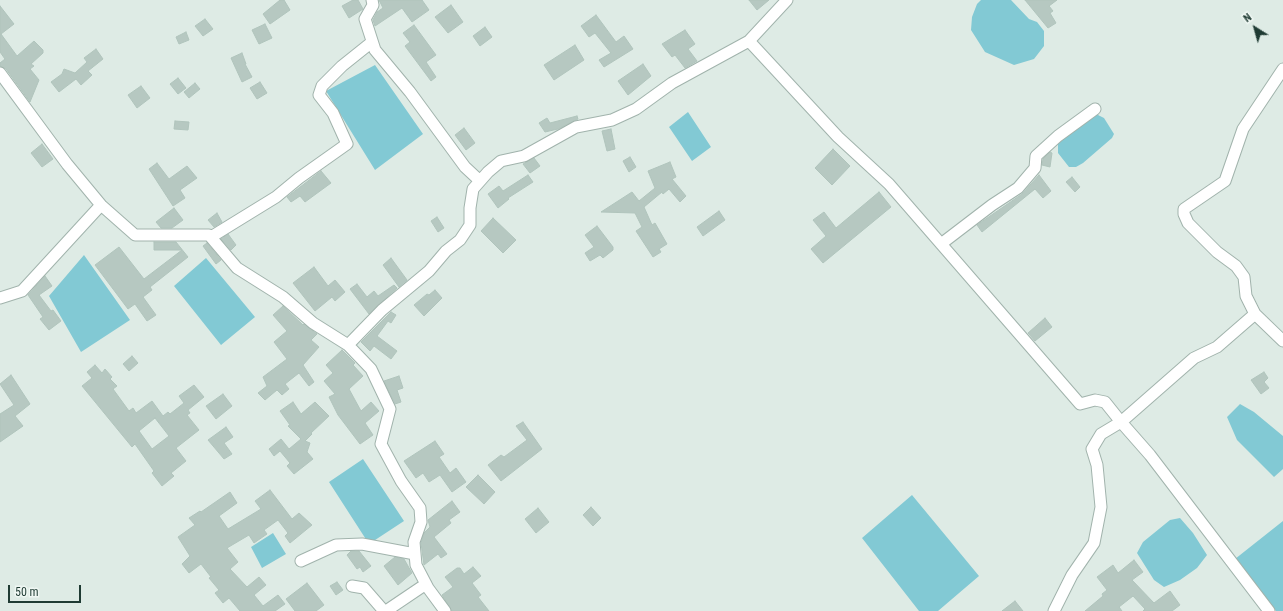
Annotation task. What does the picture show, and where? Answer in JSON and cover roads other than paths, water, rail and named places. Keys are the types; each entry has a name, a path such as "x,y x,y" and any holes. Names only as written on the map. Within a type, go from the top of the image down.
{"street":[{"path":"372,0 373,5 365,19 375,50 410,92 456,154 480,181"},
{"path":"348,345 382,310 430,271 446,251 460,240 470,226 470,208 473,189 488,172 501,162 524,156 576,127 612,120 636,109 672,83 749,41 787,0"},
{"path":"749,41 838,137 888,184 1080,404 1095,400 1104,402 1150,455 1269,611"},
{"path":"211,237 276,197 299,178 347,144 333,113 319,95 322,86 342,66 372,42"},
{"path":"1283,69 1243,129 1225,181 1184,209 1184,214 1188,223 1217,252 1236,266 1244,277 1246,296 1256,314 1283,341"},
{"path":"0,73 67,164 101,205 135,235 209,235 237,268 283,297 313,323 348,345 371,369 390,409 381,444 401,481 420,508 421,522 414,542 416,565 426,584 445,611"},
{"path":"941,244 992,205 1018,188 1035,168 1036,156 1058,136 1095,109"},
{"path":"0,298 22,291 101,205"},
{"path":"1054,611 1072,575 1094,543 1101,507 1097,465 1092,449 1101,434 1121,422 1194,358 1218,347 1256,314"},
{"path":"301,561 336,545 362,544 415,554"},
{"path":"352,586 364,588 385,611 426,584"}],"water":[{"path":"981,0 1011,0 1029,19 1037,22 1044,31 1044,46 1034,59 1014,65 985,52 971,30 972,17 977,4"},
{"path":"375,65 423,134 375,170 326,91"},
{"path":"688,112 711,147 692,161 669,127"},
{"path":"1093,115 1098,115 1104,118 1114,134 1112,138 1083,163 1076,167 1069,167 1058,153 1058,141"},
{"path":"84,255 130,320 81,352 49,296"},
{"path":"206,258 255,317 221,345 174,286"},
{"path":"1240,404 1254,412 1283,436 1283,469 1274,477 1237,440 1227,417"},
{"path":"363,459 404,521 369,544 329,482"},
{"path":"912,495 979,576 938,611 919,611 862,538"},
{"path":"1180,518 1193,533 1207,555 1197,568 1180,580 1164,587 1154,580 1137,553 1143,542 1170,520"},
{"path":"1283,521 1283,611 1276,611 1235,559"},
{"path":"273,533 286,554 262,568 251,547"}]}
